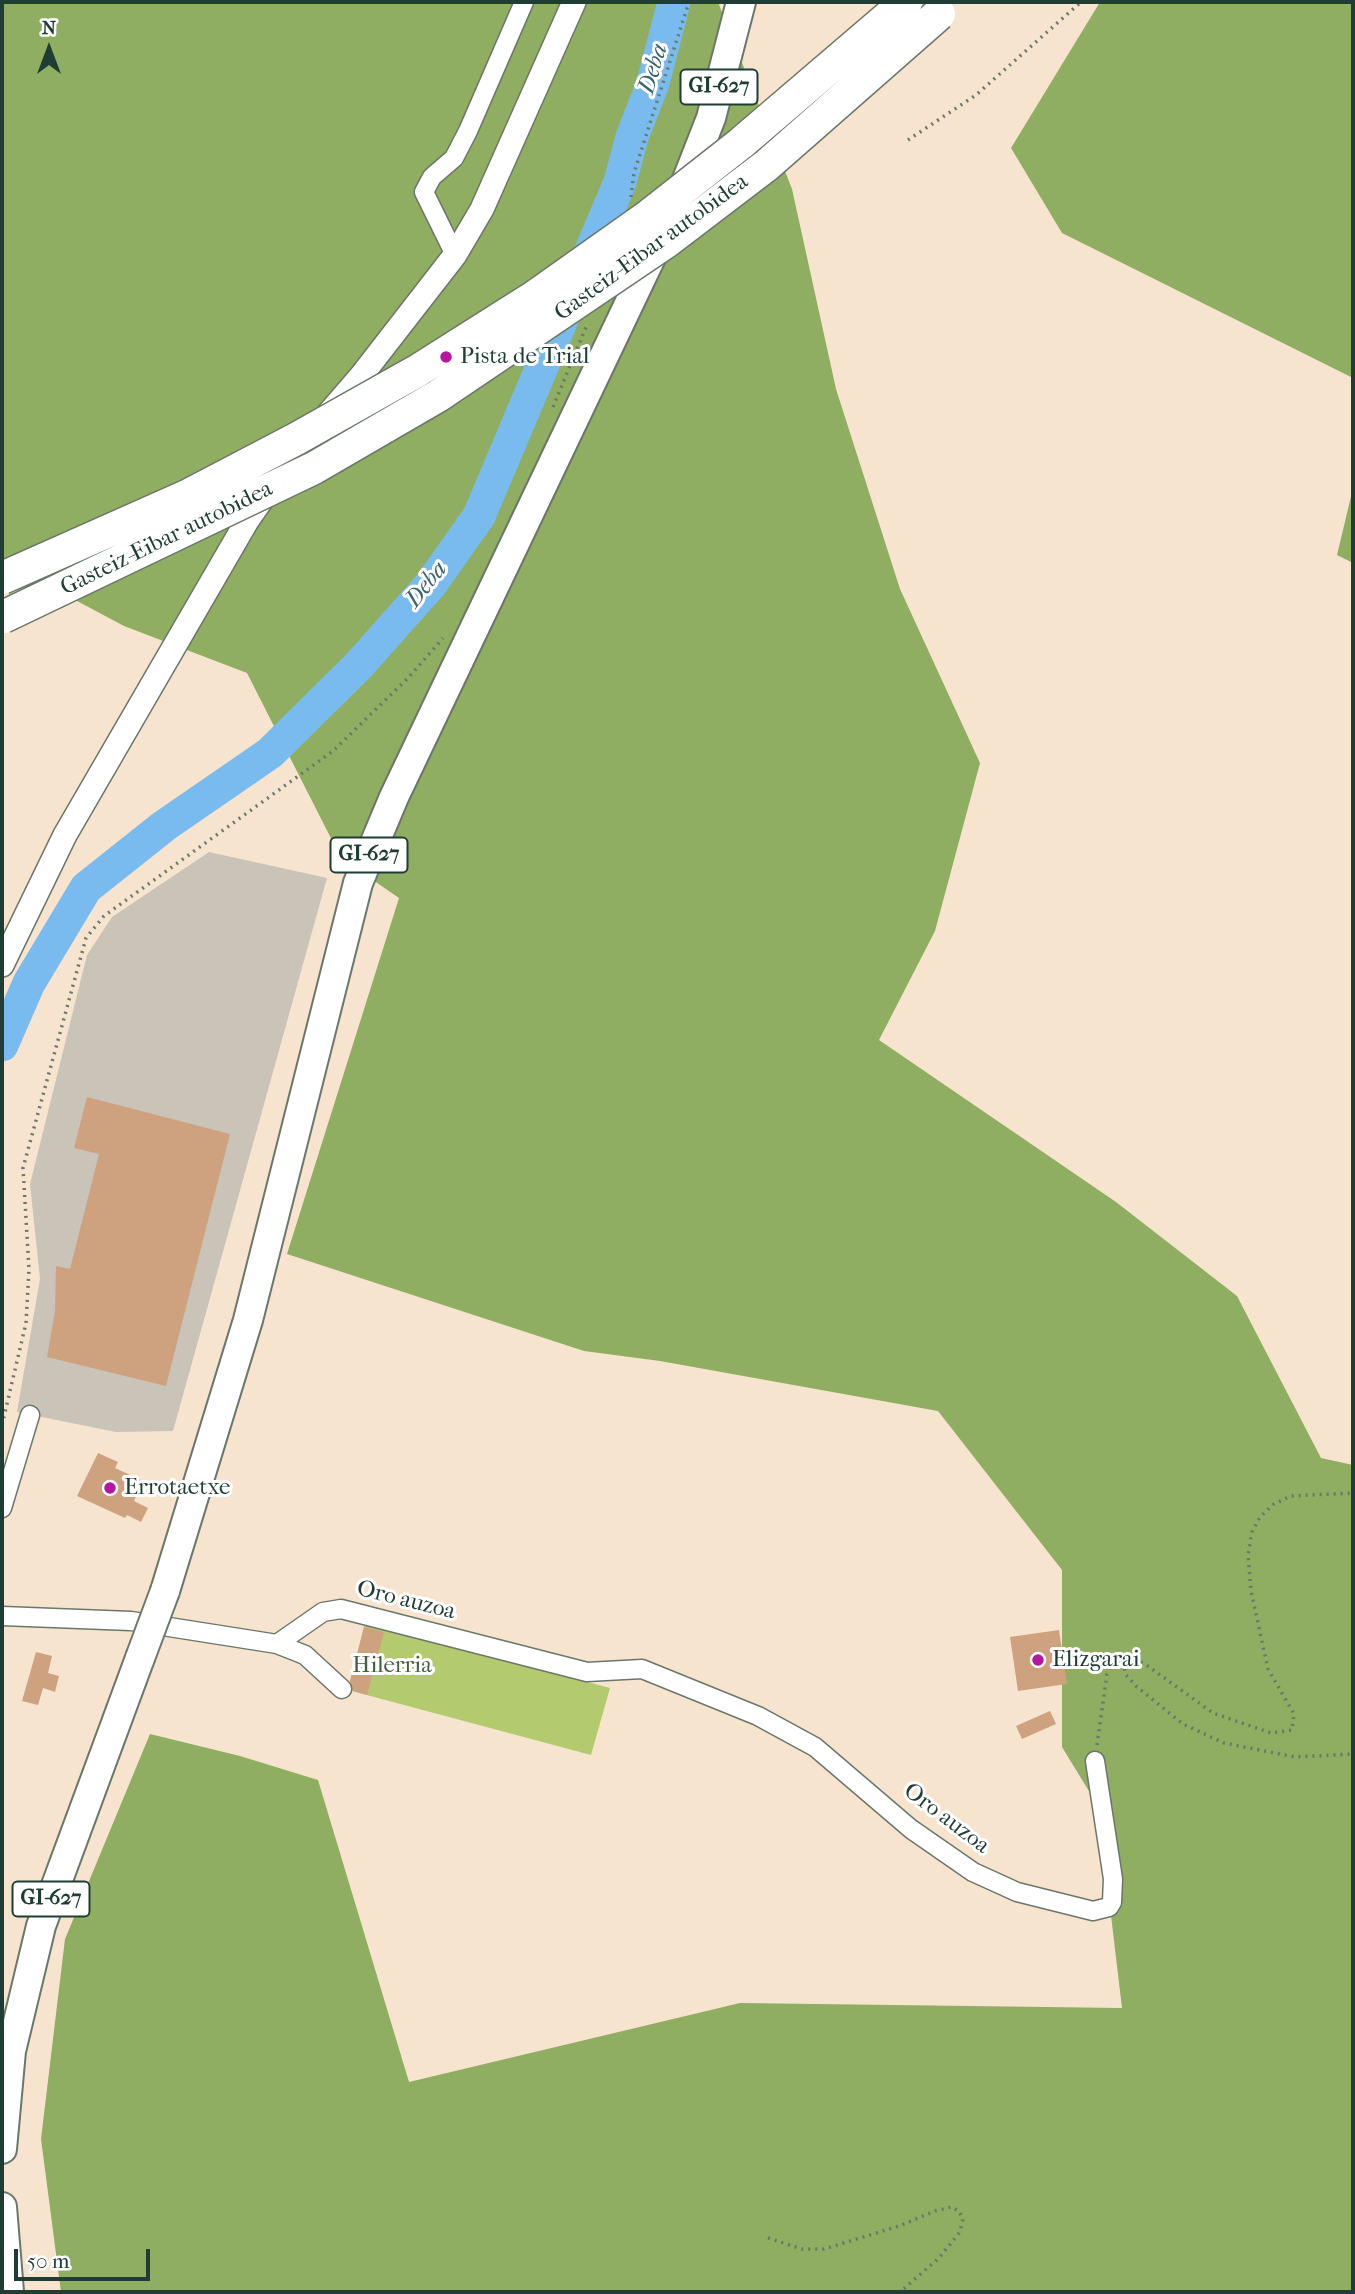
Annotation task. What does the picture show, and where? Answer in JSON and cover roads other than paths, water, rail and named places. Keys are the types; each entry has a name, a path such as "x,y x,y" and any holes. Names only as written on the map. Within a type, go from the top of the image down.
{"highway":[{"name":"Gasteiz-Eibar autobidea","path":"2,578 187,496 296,439 417,371 534,297 648,217 740,144 906,2"},
{"name":"Gasteiz-Eibar autobidea","path":"3,617 314,468 449,388 666,242 767,165 939,14"}],"main road":[{"name":"GI-627","path":"2,2149 11,2051 41,1926 165,1591 248,1320 358,883 394,797 695,164 712,118 738,4"},
{"path":"2,2207 9,2292"}],"street":[{"path":"455,255 424,192 432,177 454,158 524,2"},
{"path":"2,964 65,835 247,522 292,456 361,376 455,255 482,209 575,2"},
{"path":"2,1508 30,1415"},
{"name":"Oro auzoa","path":"277,1644 323,1612 341,1609 587,1672 642,1669 758,1716 815,1747 911,1829 973,1872 1017,1892 1093,1911 1109,1908 1112,1902 1113,1879 1095,1761"},
{"path":"2,1616 131,1621 277,1644 305,1655 342,1689"}],"waterway":[{"name":"Deba","path":"2,1045 29,983 86,888 164,826 270,753 359,665 431,584 479,516 620,182 632,137 653,83 674,2"}],"place":[{"name":"Pista de Trial","path":"446,357"},
{"name":"Errotaetxe","path":"110,1488"},
{"name":"Elizgarai","path":"1038,1660"}],"park label":[{"name":"Hilerria","path":"392,1666"}]}
